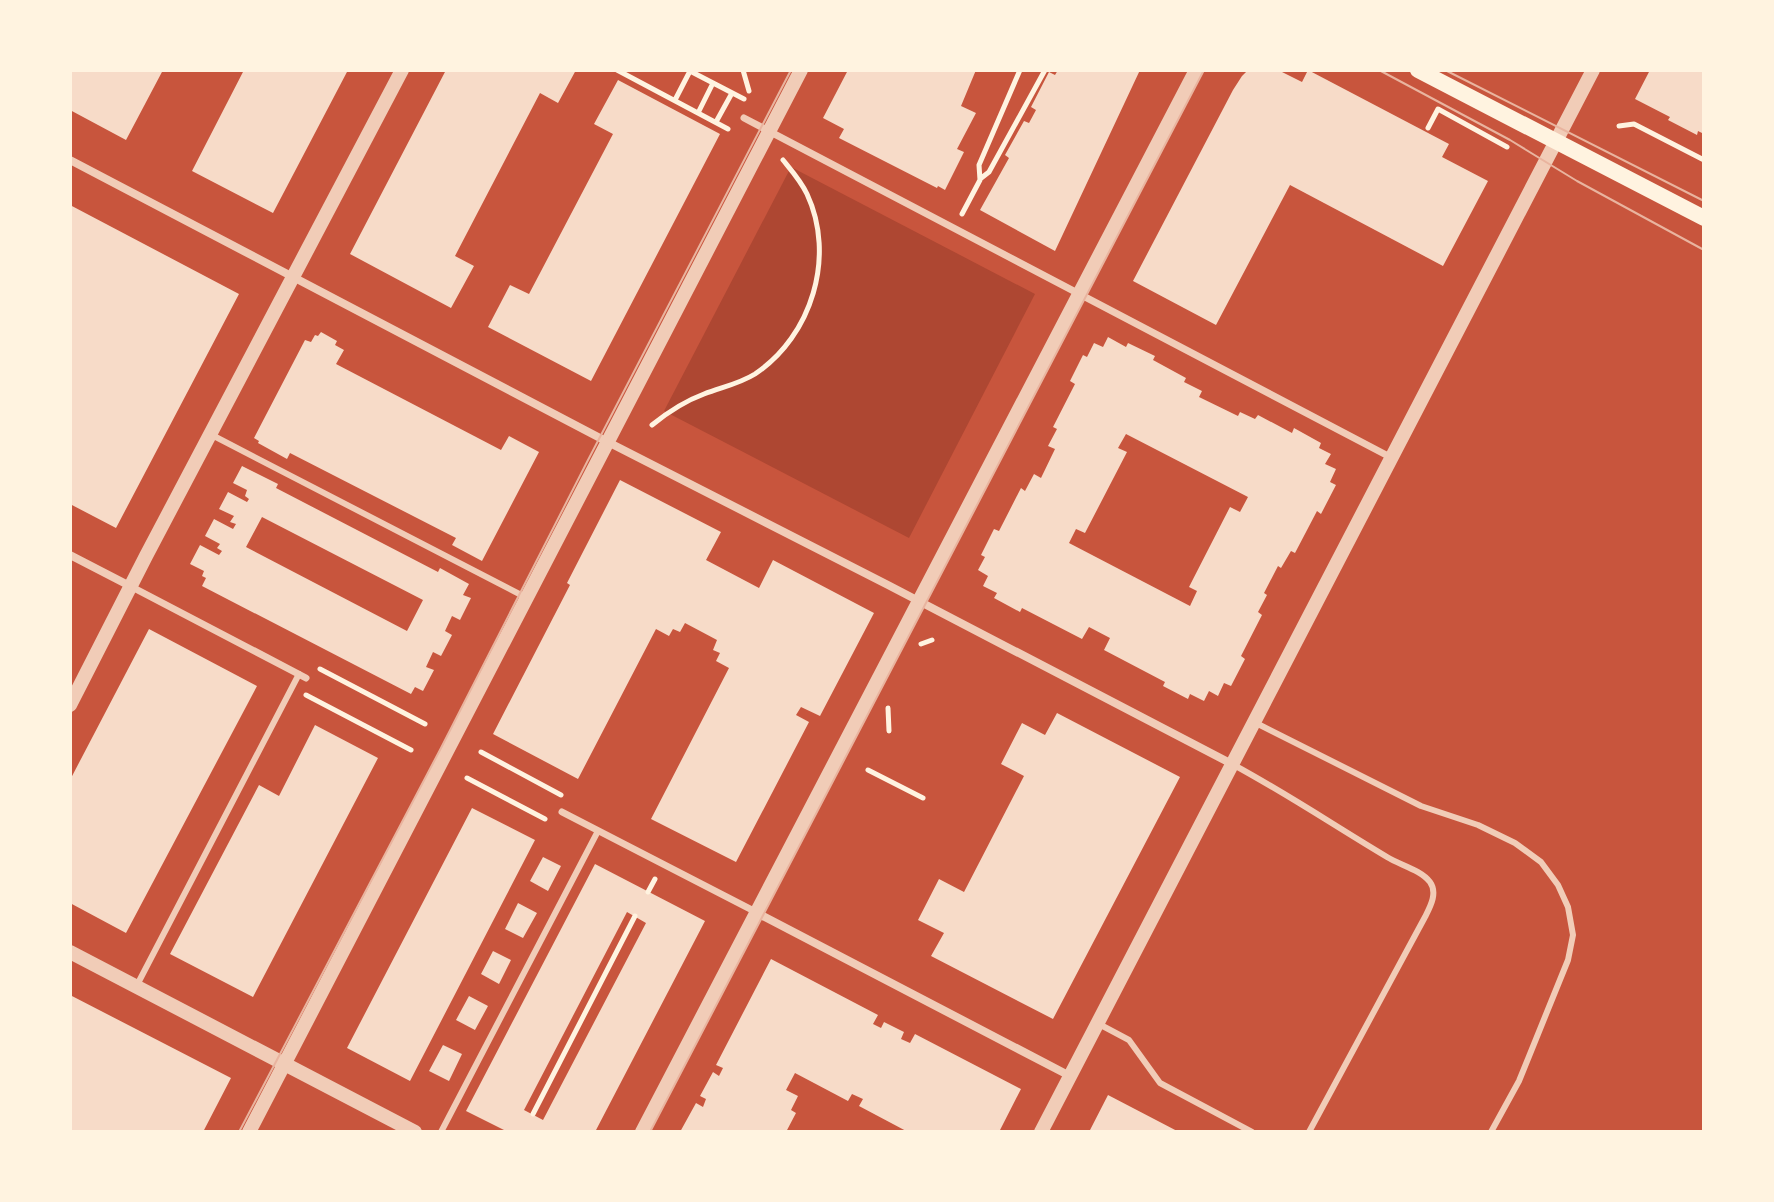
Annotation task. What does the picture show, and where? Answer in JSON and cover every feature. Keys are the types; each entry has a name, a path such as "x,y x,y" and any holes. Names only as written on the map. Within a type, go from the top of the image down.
{"main road":[{"path":"1418,70 1704,218"}],"street":[{"path":"70,705 402,70"},
{"path":"249,1132 801,70"},
{"path":"642,1132 1196,70"},
{"path":"1041,1132 1593,70"},
{"path":"744,118 1392,458"},
{"path":"70,160 1232,764"},
{"path":"70,555 302,676"},
{"path":"562,812 1070,1076"},
{"path":"70,952 415,1132"}],"lane":[{"path":"210,434 527,598"},
{"path":"136,987 302,676"},
{"path":"1254,722 1421,806 1478,825 1515,843 1541,862 1558,885 1568,907 1573,935 1568,960 1519,1081 1491,1132"},
{"path":"1232,764 1280,789 1390,859 1421,875 1431,884 1434,892 1425,917 1309,1132"},
{"path":"441,1132 598,831"},
{"path":"1097,1023 1129,1040 1160,1083 1252,1132"}],"path":[{"path":"618,70 736,133"},
{"path":"675,100 689,70 751,103"},
{"path":"743,70 749,91"},
{"path":"980,180 979,165 1020,70"},
{"path":"954,229 1045,70"},
{"path":"698,113 713,83"},
{"path":"716,122 732,93"},
{"path":"1428,128 1438,109 1507,147"},
{"path":"1619,126 1634,124 1704,160"},
{"path":"652,425 672,409 704,394 739,383 756,373 783,348 813,298 820,257 819,235 808,195 798,176 783,161 781,155 786,140"},
{"path":"411,750 299,692 302,676 313,665 425,724"},
{"path":"467,778 556,824 569,799 481,752"},
{"path":"868,770 923,798"},
{"path":"533,1114 635,916"}],"shaded area":[{"path":"791,167 1035,294 909,538 664,411"}],"building":[{"path":"70,70 163,70 126,140 70,110"},
{"path":"244,70 348,70 273,213 192,171"},
{"path":"446,70 576,70 558,103 540,93 455,256 474,266 451,308 350,254"},
{"path":"848,70 976,70 961,106 976,113 957,149 964,152 945,190 839,138 844,129 823,118"},
{"path":"1058,70 1140,70 1055,251 980,210 1009,158 1005,155 1024,121 1029,123 1036,110 1031,107 1049,72 1055,75"},
{"path":"1248,70 1278,70 1302,82 1308,70 1449,144 1442,157 1488,181 1443,266 1290,185 1216,325 1133,281 1233,90"},
{"path":"1650,70 1704,70 1704,134 1698,131 1697,135 1635,99"},
{"path":"618,80 720,134 591,381 488,327 510,285 529,294 613,134 594,124"},
{"path":"70,205 239,294 116,528 70,504"},
{"path":"321,332 337,341 335,345 344,350 336,364 501,450 509,436 539,452 482,561 452,545 456,538 290,453 287,459 254,438 305,340 311,342"},
{"path":"1108,337 1126,347 1128,343 1155,356 1153,360 1186,378 1184,382 1202,391 1199,397 1238,416 1240,412 1255,419 1258,415 1292,433 1294,428 1321,443 1319,448 1331,454 1325,464 1336,469 1330,482 1336,485 1321,514 1317,511 1295,553 1291,551 1281,568 1278,566 1264,593 1267,595 1258,612 1262,615 1241,656 1245,659 1231,686 1224,683 1218,696 1209,691 1204,701 1190,694 1188,699 1163,686 1165,682 1104,650 1110,638 1089,627 1082,639 1022,608 1020,612 994,598 997,593 983,586 988,576 978,570 985,557 981,555 994,529 999,531 1021,488 1025,491 1034,474 1041,478 1055,449 1048,446 1057,429 1053,427 1075,384 1070,381 1083,355 1087,357 1094,343 1103,347","holes":["1126,434 1248,497 1240,512 1230,507 1189,587 1197,591 1190,606 1069,543 1076,529 1085,533 1127,452 1118,448"]},
{"path":"242,466 278,484 276,488 438,572 440,568 469,584 463,595 471,598 460,620 452,616 445,631 452,635 441,656 433,652 426,667 434,670 423,691 415,687 411,694 202,586 206,578 202,576 204,571 190,564 200,545 219,555 222,551 217,548 220,544 205,536 214,519 233,529 236,524 230,522 234,516 219,509 228,492 247,502 249,499 245,496 247,490 233,483","holes":["262,517 423,600 407,631 246,547"]},
{"path":"620,480 721,532 706,560 759,588 773,560 874,613 820,716 801,707 796,715 809,722 736,862 651,819 729,668 716,661 720,653 713,650 717,640 685,623 680,632 673,629 669,636 656,629 578,779 493,734"},
{"path":"149,629 257,686 126,933 70,903 70,780"},
{"path":"1057,713 1180,777 1053,1019 931,956 944,933 918,920 939,879 964,892 1024,776 1001,764 1022,723 1045,735"},
{"path":"315,725 378,758 253,997 170,954 259,785 279,796"},
{"path":"472,808 535,840 410,1081 347,1048"},
{"path":"543,857 561,866 548,891 530,881"},
{"path":"595,864 705,921 595,1132 508,1132 466,1111","holes":["627,912 646,923 543,1120 524,1110"]},
{"path":"518,903 537,913 523,938 505,929"},
{"path":"493,951 511,960 499,984 481,974"},
{"path":"771,959 878,1015 873,1024 881,1028 884,1022 904,1032 901,1039 910,1043 915,1034 1021,1089 999,1132 908,1132 859,1106 863,1099 852,1094 848,1101 795,1073 786,1090 798,1096 791,1110 796,1113 786,1132 680,1132 696,1103 703,1107 706,1099 700,1096 713,1072 719,1076 723,1068 716,1065"},
{"path":"70,995 231,1078 203,1132 70,1132"},
{"path":"469,996 488,1006 475,1030 456,1020"},
{"path":"443,1045 462,1054 449,1081 429,1071"},
{"path":"1108,1095 1179,1132 1089,1132"}],"tram line":[{"path":"239,1132 791,70"},
{"path":"650,1132 1204,70"},
{"path":"1379,70 1704,250"},
{"path":"1445,70 1704,201"}]}
